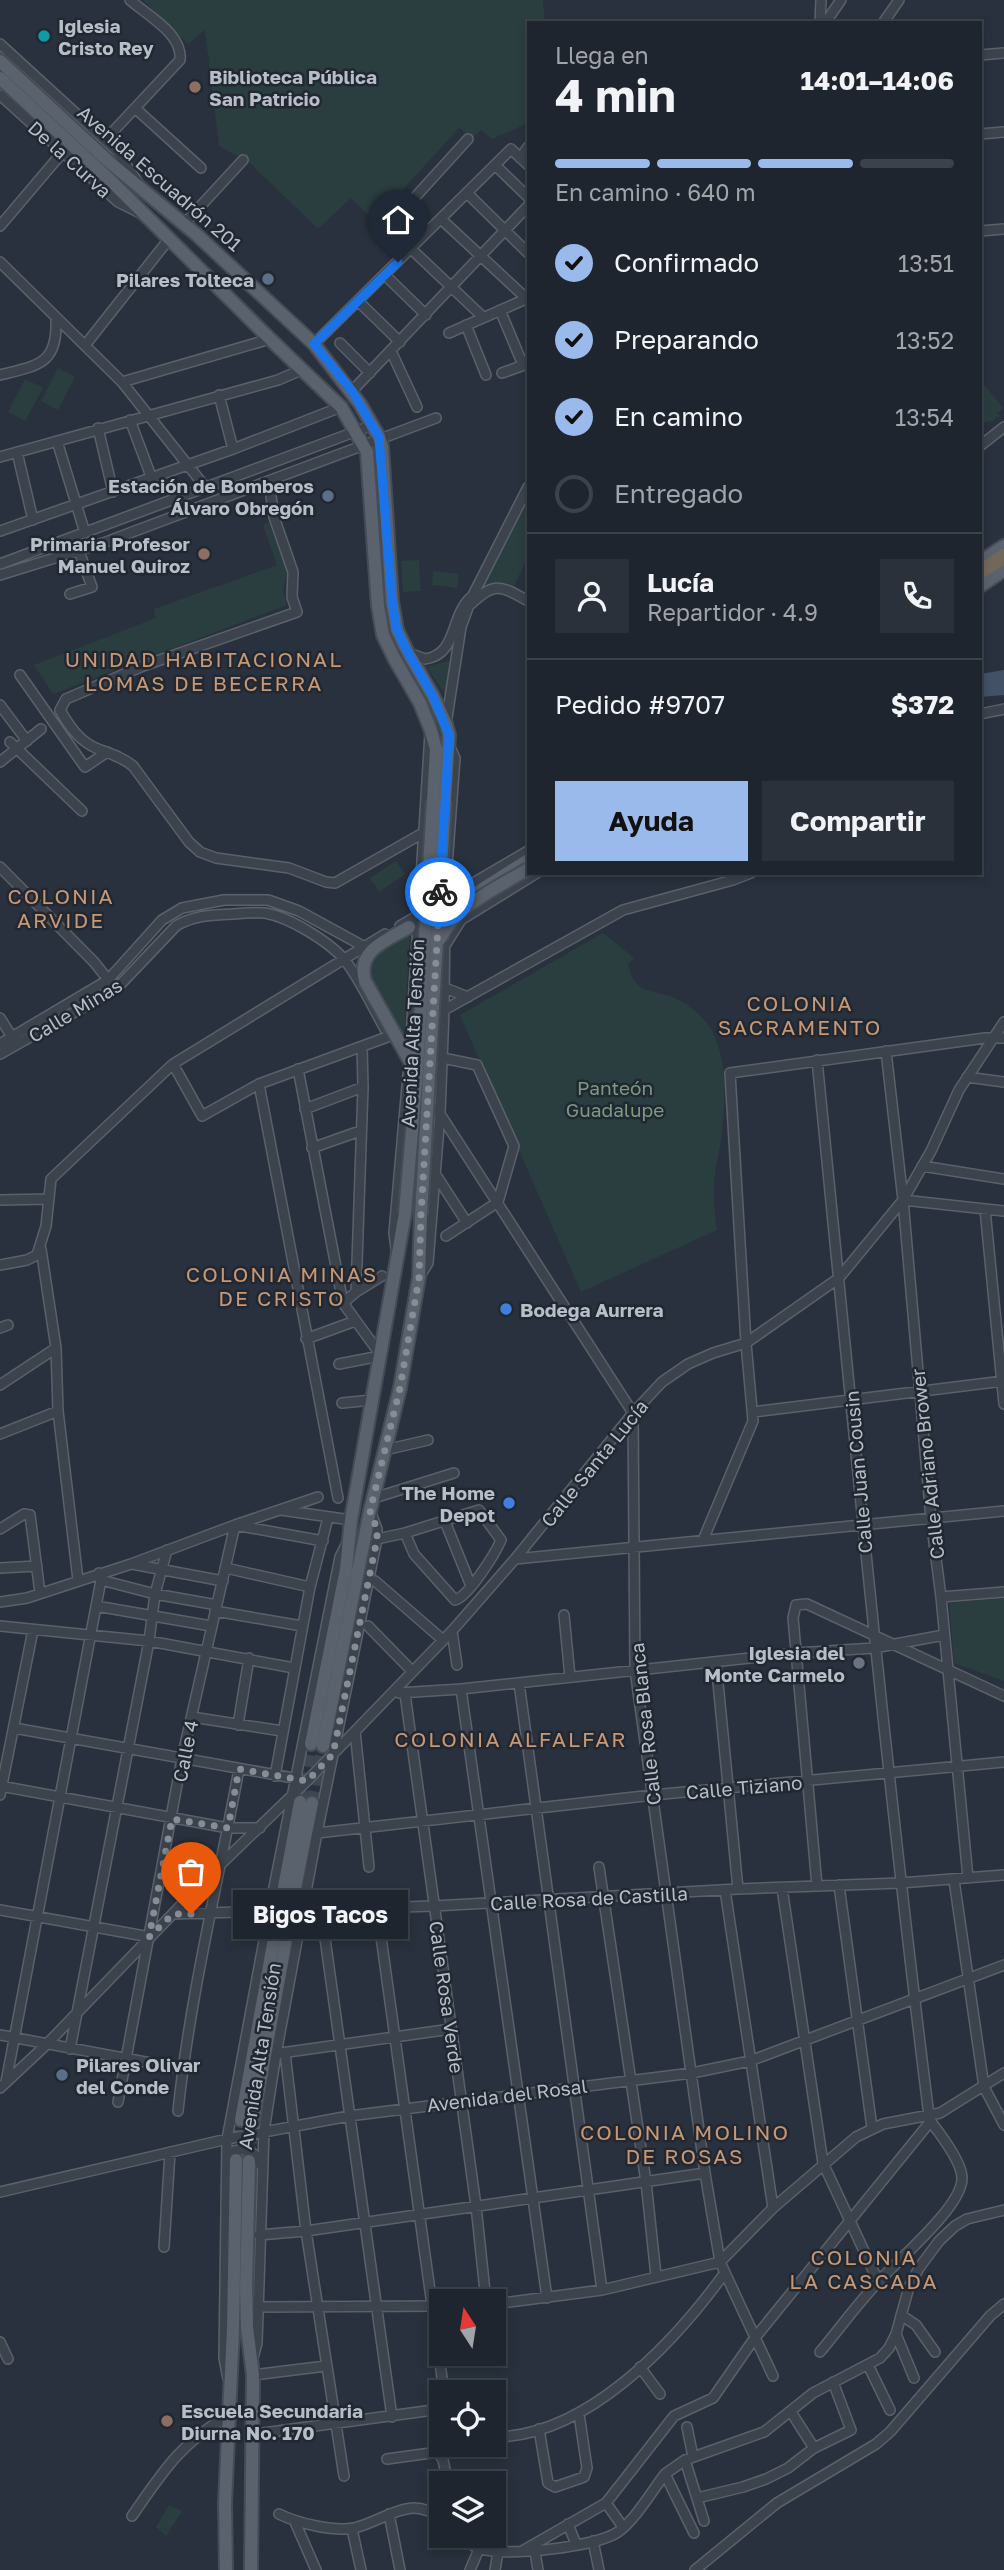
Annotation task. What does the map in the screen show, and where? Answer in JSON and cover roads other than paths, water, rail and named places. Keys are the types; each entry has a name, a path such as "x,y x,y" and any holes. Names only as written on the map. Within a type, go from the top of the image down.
{"highway":[{"path":"982,571 1004,556"}],"main road":[{"name":"Avenida Escuadrón 201","path":"0,61 108,161 269,300 314,344 352,391 376,431 384,478 392,601 397,630 446,724 448,743"},
{"name":"Avenida Escuadrón 201","path":"0,78 341,407 367,452 377,606 383,635 430,727"},
{"path":"369,479 384,478"},
{"path":"982,561 1004,546"},
{"path":"982,585 1004,570"},
{"name":"Avenida Alta Tensión","path":"322,1748 370,1511 400,1388 419,1278 421,1215 441,945 439,800 436,749 430,727"},
{"name":"Avenida Alta Tensión","path":"322,1748 351,1537 351,1520 405,1213 439,800 448,743"},
{"path":"475,888 527,861"},
{"path":"441,945 447,924 460,912 527,870"},
{"path":"409,927 369,952 362,965 365,981 416,1072"},
{"name":"Avenida Alta Tensión","path":"290,1888 302,1800"},
{"name":"Avenida Alta Tensión","path":"247,2120 278,1919"},
{"name":"Avenida Alta Tensión","path":"237,2160 247,2327 258,2435 251,2570"},
{"name":"Avenida Alta Tensión","path":"226,2570 225,2504 237,2160"}],"street":[{"path":"105,140 180,60 181,50 176,40 130,0"},
{"path":"820,21 821,0"},
{"path":"826,21 841,0"},
{"path":"884,21 899,0"},
{"path":"0,44 117,151 142,188"},
{"path":"982,55 1004,52"},
{"name":"De la Curva","path":"1,98 118,202 146,217"},
{"path":"135,108 201,168"},
{"path":"982,134 1004,132"},
{"path":"468,139 388,227 483,317"},
{"path":"520,158 527,148"},
{"path":"314,344 511,149 527,164"},
{"path":"0,226 62,153"},
{"path":"184,225 243,160"},
{"path":"495,165 527,196"},
{"path":"467,193 527,252"},
{"path":"352,391 527,207"},
{"path":"441,219 527,298"},
{"path":"982,231 1004,229"},
{"path":"86,344 169,239"},
{"path":"0,262 122,382 206,488"},
{"path":"384,275 426,315"},
{"path":"449,333 527,299"},
{"path":"358,301 400,342"},
{"path":"500,310 526,364 502,373"},
{"path":"0,375 30,368 44,360 57,340 57,317"},
{"path":"466,325 486,375"},
{"path":"122,382 270,339"},
{"path":"340,344 370,373"},
{"path":"391,351 417,407"},
{"path":"0,457 278,380 301,370"},
{"path":"219,396 233,449"},
{"path":"0,531 152,479 341,407"},
{"path":"0,575 79,551 269,482 376,431 436,418"},
{"path":"130,419 152,479"},
{"path":"982,444 1004,427"},
{"path":"98,428 113,492"},
{"path":"0,564 237,477 360,438"},
{"path":"57,441 85,533"},
{"path":"17,452 33,520"},
{"path":"237,477 269,482"},
{"path":"269,482 274,517 293,572 292,597 297,612 142,666 66,699 60,710 76,733 90,746 125,759 133,766 189,842 200,852 216,858 289,868 335,883 423,833"},
{"path":"407,651 415,657 425,659 442,652 448,645 464,608 527,489"},
{"path":"70,594 92,587 79,551"},
{"path":"446,724 464,608 484,592 497,587 505,588 527,600"},
{"path":"20,675 85,767 107,752"},
{"path":"0,705 26,739"},
{"path":"982,714 1004,709"},
{"name":"Avenida Alta Tensión","path":"397,1258 394,1233 411,1052 430,727"},
{"path":"0,762 41,729"},
{"path":"5,743 26,739"},
{"path":"5,743 19,748 82,811"},
{"name":"Avenida Alta Tensión","path":"419,1278 428,1263 440,1114 445,988 441,945 456,758 448,743"},
{"path":"78,1580 58,1411 56,1348 41,1249 51,1179 173,1064 363,946 445,901 475,888 527,852"},
{"path":"0,867 117,988"},
{"path":"441,945 461,920 534,875"},
{"path":"412,1016 429,1022 468,997 623,910 746,875"},
{"path":"475,888 476,899 486,905"},
{"name":"Calle Minas","path":"0,1054 14,1041 108,980 173,911 198,904 235,900 268,901 299,911 363,946"},
{"name":"Calle Minas","path":"0,1044 14,1041 117,988 176,926 186,920 200,916 264,913 291,922 327,943 344,959 390,1036 401,1047 411,1052 477,1065 514,1146 498,1202"},
{"path":"417,916 430,928 433,969 445,988 468,997"},
{"path":"158,925 167,936"},
{"path":"0,1018 14,1041"},
{"name":"Calle Santa Lucía","path":"3,2085 46,2045 218,1867 260,1828 302,1800 307,1781 322,1748 355,1731 452,1631 515,1559 633,1413 662,1382 713,1353 746,1343 839,1278 903,1200 967,1077 999,1037 1004,1023"},
{"path":"173,1064 201,1116 259,1084 390,1036"},
{"path":"703,1539 752,1429 753,1412 746,1343 730,1073 999,1037"},
{"path":"356,1292 362,1046"},
{"name":"Calle Adriano Brower","path":"886,1051 903,1200 931,1519 968,1878"},
{"name":"Calle Juan Cousin","path":"817,1060 852,1398 874,1648 930,2119"},
{"path":"298,1069 343,1303 380,1355 339,1364"},
{"path":"967,1077 1004,1082"},
{"path":"259,1084 338,1498"},
{"path":"408,1085 440,1114 633,1413"},
{"path":"305,1109 363,1087"},
{"path":"312,1148 360,1131"},
{"path":"922,1166 1004,1179"},
{"path":"434,1172 467,1223"},
{"path":"0,1200 48,1199"},
{"path":"903,1200 1004,1211"},
{"path":"446,1236 498,1202"},
{"path":"985,1209 1004,1404"},
{"path":"0,1265 32,1258 41,1249"},
{"path":"343,1303 382,1276"},
{"path":"306,1339 355,1321"},
{"path":"0,1385 56,1348"},
{"path":"753,1412 1003,1381"},
{"path":"342,1403 372,1400"},
{"path":"0,1434 58,1411"},
{"name":"Calle Rosa Blanca","path":"633,1413 635,1671 705,2173 724,2274 773,2376"},
{"path":"385,1450 428,1440"},
{"path":"374,1498 454,1474"},
{"path":"0,1602 40,1593 78,1580 100,1577 235,1525 318,1497"},
{"path":"279,1510 351,1520"},
{"path":"377,1539 479,1510 500,1539 461,1599 452,1598 414,1554 405,1533"},
{"name":"Avenida Alta Tensión","path":"237,2160 227,2139 278,1919 317,1833 322,1748 377,1539 377,1529 370,1511"},
{"path":"515,1559 1004,1511"},
{"path":"0,1529 24,1514 30,1515 40,1593"},
{"path":"275,1776 310,1587 328,1518"},
{"path":"444,1519 471,1586"},
{"path":"235,1525 323,1541"},
{"name":"Calle 4","path":"118,2102 182,1758 235,1525"},
{"name":"Avenida Alta Tensión","path":"302,1800 296,1779 340,1557 351,1537"},
{"path":"70,2049 149,1641 155,1594 167,1550"},
{"path":"131,1564 223,1581"},
{"path":"0,1568 37,1566"},
{"path":"226,1568 310,1587"},
{"path":"100,1577 155,1594 302,1626"},
{"path":"3,2085 60,1798 100,1577"},
{"path":"375,1581 443,1640"},
{"path":"941,1597 1004,1592"},
{"path":"817,1886 794,1609 800,1604 807,1604 1004,1696"},
{"path":"96,1606 211,1626"},
{"path":"564,1615 570,1677"},
{"path":"0,1626 149,1641 295,1668"},
{"path":"368,1626 412,1671"},
{"path":"33,1630 0,1789 228,1828 260,1828"},
{"path":"452,1631 457,1665"},
{"path":"394,1692 405,1694 461,1689 797,1653 874,1648 944,1635"},
{"path":"238,1725 249,1658"},
{"path":"716,1662 738,1889"},
{"path":"519,1683 602,2290"},
{"path":"461,1689 547,2298"},
{"name":"Calle Rosa Verde","path":"405,1694 476,2206 485,2289"},
{"path":"192,1717 282,1731"},
{"path":"14,1728 307,1781"},
{"path":"355,1731 369,1867"},
{"name":"Calle Tiziano","path":"317,1833 653,1795 1004,1762"},
{"path":"178,2111 218,1867 239,1769"},
{"path":"599,1867 646,2182 656,2276"},
{"name":"Calle Rosa de Castilla","path":"173,1914 278,1919 304,1910 900,1883 1004,1875"},
{"path":"954,1880 984,2087 1004,2124"},
{"path":"839,1885 872,2128"},
{"name":"Avenida Alta Tensión","path":"253,2369 257,2343 264,2131 304,1910 290,1888"},
{"path":"782,1888 823,2163 878,2281"},
{"path":"725,1890 773,2208"},
{"path":"377,1908 419,2214 434,2289"},
{"path":"0,1910 149,1937"},
{"path":"321,1910 392,2417"},
{"name":"Avenida del Rosal","path":"0,2192 227,2139 348,2116 692,2073 750,2061 1004,1965"},
{"path":"344,2476 280,2053 451,2029"},
{"path":"0,2035 183,2069"},
{"path":"523,2551 606,2503 674,2416 713,2398 754,2339 930,2119 1004,2073"},
{"path":"506,2303 602,2290 720,2262 773,2208 823,2163 872,2128 930,2119"},
{"path":"820,2351 878,2281 936,2224 961,2189 962,2181 957,2164 930,2119"},
{"path":"237,2160 234,2151 246,2150 257,2156 262,2168"},
{"path":"164,2247 170,2152"},
{"path":"259,2235 364,2223 705,2173"},
{"path":"470,2570 479,2549 535,2552 593,2541 616,2533 665,2474 689,2459 764,2432 814,2393 880,2358 896,2334 909,2287 919,2268 946,2235 967,2219 1004,2210"},
{"path":"936,2224 946,2235"},
{"path":"506,2436 528,2434 579,2414 605,2398 695,2313 724,2274"},
{"path":"695,2570 777,2502 876,2444 890,2432 990,2316 1004,2304"},
{"path":"258,2307 429,2306"},
{"path":"901,2315 916,2325 935,2352"},
{"path":"896,2334 915,2378"},
{"path":"0,2342 8,2359"},
{"path":"868,2365 890,2410"},
{"path":"253,2369 327,2366"},
{"path":"640,2367 660,2394"},
{"path":"697,2497 766,2479 788,2468 814,2448 851,2430 833,2382"},
{"path":"258,2435 429,2411"},
{"path":"791,2412 814,2448"},
{"path":"539,2429 547,2480 552,2486 581,2479 586,2475 587,2468 579,2414"},
{"path":"132,2516 186,2444 228,2416"},
{"path":"687,2427 689,2459 704,2521"},
{"path":"387,2459 438,2452 445,2471"},
{"path":"665,2474 694,2533"},
{"path":"606,2503 623,2527"},
{"path":"279,2514 295,2522 352,2529 401,2510 422,2508 429,2511"},
{"path":"389,2514 400,2570"},
{"path":"295,2522 316,2570"},
{"path":"568,2524 576,2544"},
{"path":"352,2529 361,2570"},
{"path":"593,2541 599,2570"},
{"path":"495,2570 498,2552"},
{"path":"535,2552 538,2570"},
{"path":"711,2570 716,2553"}],"water":[{"path":"1004,670 1004,695 982,697 982,674"}],"tunnel":[{"path":"436,913 476,893"},
{"path":"300,1802 311,1744"},
{"path":"312,1803 323,1746"},
{"path":"236,2160 241,2120"},
{"path":"249,2161 253,2121"}],"place":[{"name":"Iglesia Cristo Rey","path":"44,36"},
{"name":"Biblioteca Pública San Patricio","path":"195,87"},
{"name":"Pilares Tolteca","path":"268,279"},
{"name":"Estación de Bomberos Álvaro Obregón","path":"328,496"},
{"name":"Primaria Profesor Manuel Quiroz","path":"204,554"},
{"name":"Bodega Aurrera","path":"506,1309"},
{"name":"The Home Depot","path":"509,1503"},
{"name":"Iglesia del Monte Carmelo","path":"859,1663"},
{"name":"Bigos Tacos","path":"191,1914"},
{"name":"Pilares Olivar del Conde","path":"62,2075"},
{"name":"Escuela Secundaria Diurna No. 170","path":"167,2421"}],"district":[{"name":"UNIDAD HABITACIONAL LOMAS DE BECERRA","path":"204,671"},
{"name":"COLONIA ARVIDE","path":"61,908"},
{"name":"COLONIA SACRAMENTO","path":"800,1015"},
{"name":"COLONIA MINAS DE CRISTO","path":"282,1286"},
{"name":"COLONIA ALFALFAR","path":"511,1739"},
{"name":"COLONIA MOLINO DE ROSAS","path":"685,2144"},
{"name":"COLONIA LA CASCADA","path":"864,2269"}],"park label":[{"name":"Panteón Guadalupe","path":"615,1098"}]}
